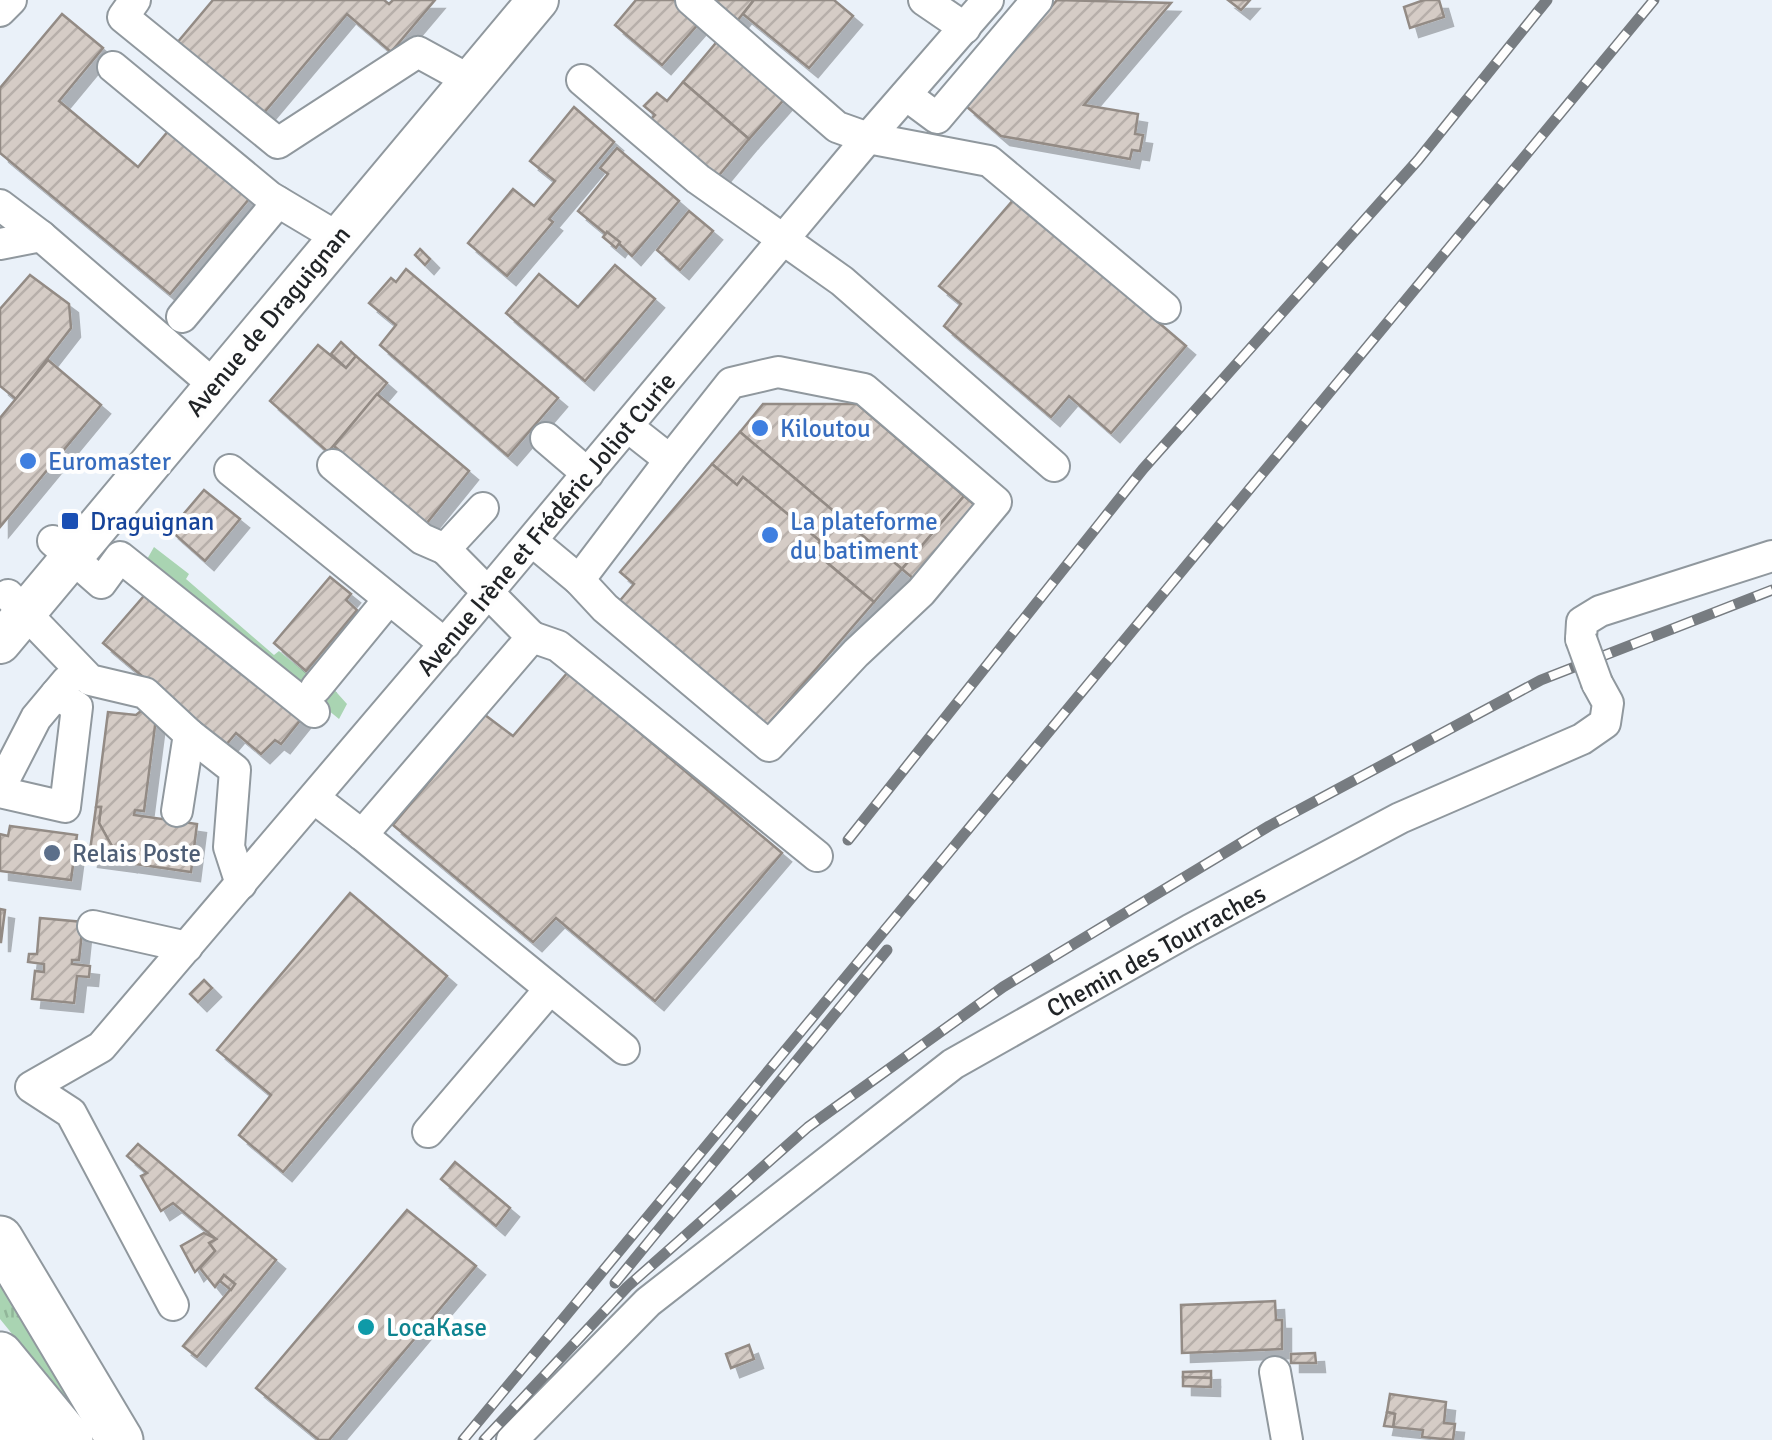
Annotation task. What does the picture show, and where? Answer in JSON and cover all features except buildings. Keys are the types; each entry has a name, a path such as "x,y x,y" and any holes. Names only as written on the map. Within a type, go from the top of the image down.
{"highway":[{"path":"0,1239 120,1440"},
{"path":"0,1355 70,1440"},
{"path":"0,1410 25,1440"}],"main road":[{"name":"Avenue de Draguignan","path":"461,75 508,0"},
{"name":"Avenue de Draguignan","path":"0,643 11,603 62,548 461,75 538,0"}],"street":[{"path":"0,11 11,0"},
{"path":"135,0 123,16 278,143 418,52 461,75"},
{"path":"691,0 837,127 868,138 989,162 1164,308"},
{"path":"924,0 965,28"},
{"name":"Avenue Irène et Frédéric Joliot Curie","path":"173,1306 71,1113 31,1087 101,1047 988,0"},
{"path":"906,95 937,118 1036,0"},
{"path":"112,68 278,202 329,232"},
{"path":"582,80 698,180 842,281 1054,466"},
{"path":"182,317 278,202"},
{"path":"0,205 206,378"},
{"path":"0,244 41,236"},
{"path":"532,541 769,746 920,592 996,502 864,389 778,372 731,382 579,580"},
{"path":"628,427 670,460"},
{"path":"546,438 588,474"},
{"path":"333,465 422,539 445,549 532,637 558,646 817,856"},
{"path":"230,470 445,644"},
{"path":"445,549 483,508"},
{"path":"62,548 100,582 120,557 315,700 389,599"},
{"name":"Chemin des Tourraches","path":"512,1440 648,1302 953,1064 1190,930 1400,818 1582,740 1605,723 1608,704 1581,640 1582,622 1600,611 1772,556"},
{"path":"11,603 90,680 146,693 189,734 236,770 229,846 240,884"},
{"path":"362,836 532,637"},
{"path":"56,694 77,707 64,807 0,790 36,718 78,667"},
{"path":"177,811 189,734"},
{"path":"314,798 624,1048"},
{"path":"93,926 187,947"},
{"path":"428,1132 550,989"},
{"path":"1275,1372 1286,1440"}],"green space":[{"path":"154,547 189,574 186,579 274,655 279,651 307,674 302,683 330,685 347,704 339,719 146,561"},
{"path":"0,1264 98,1440 0,1319"}],"railway":[{"path":"848,840 1143,469 1418,160 1547,0"},
{"path":"463,1440 1654,0"},
{"path":"484,1440 627,1287 808,1127 1003,987 1269,826 1541,680 1772,590"},
{"path":"615,1283 887,950"}],"place":[{"name":"Kiloutou","path":"760,428"},
{"name":"Euromaster","path":"28,461"},
{"name":"Draguignan","path":"70,521"},
{"name":"La plateforme du batiment","path":"770,535"},
{"name":"Relais Poste","path":"52,853"},
{"name":"LocaKase","path":"366,1327"}]}
